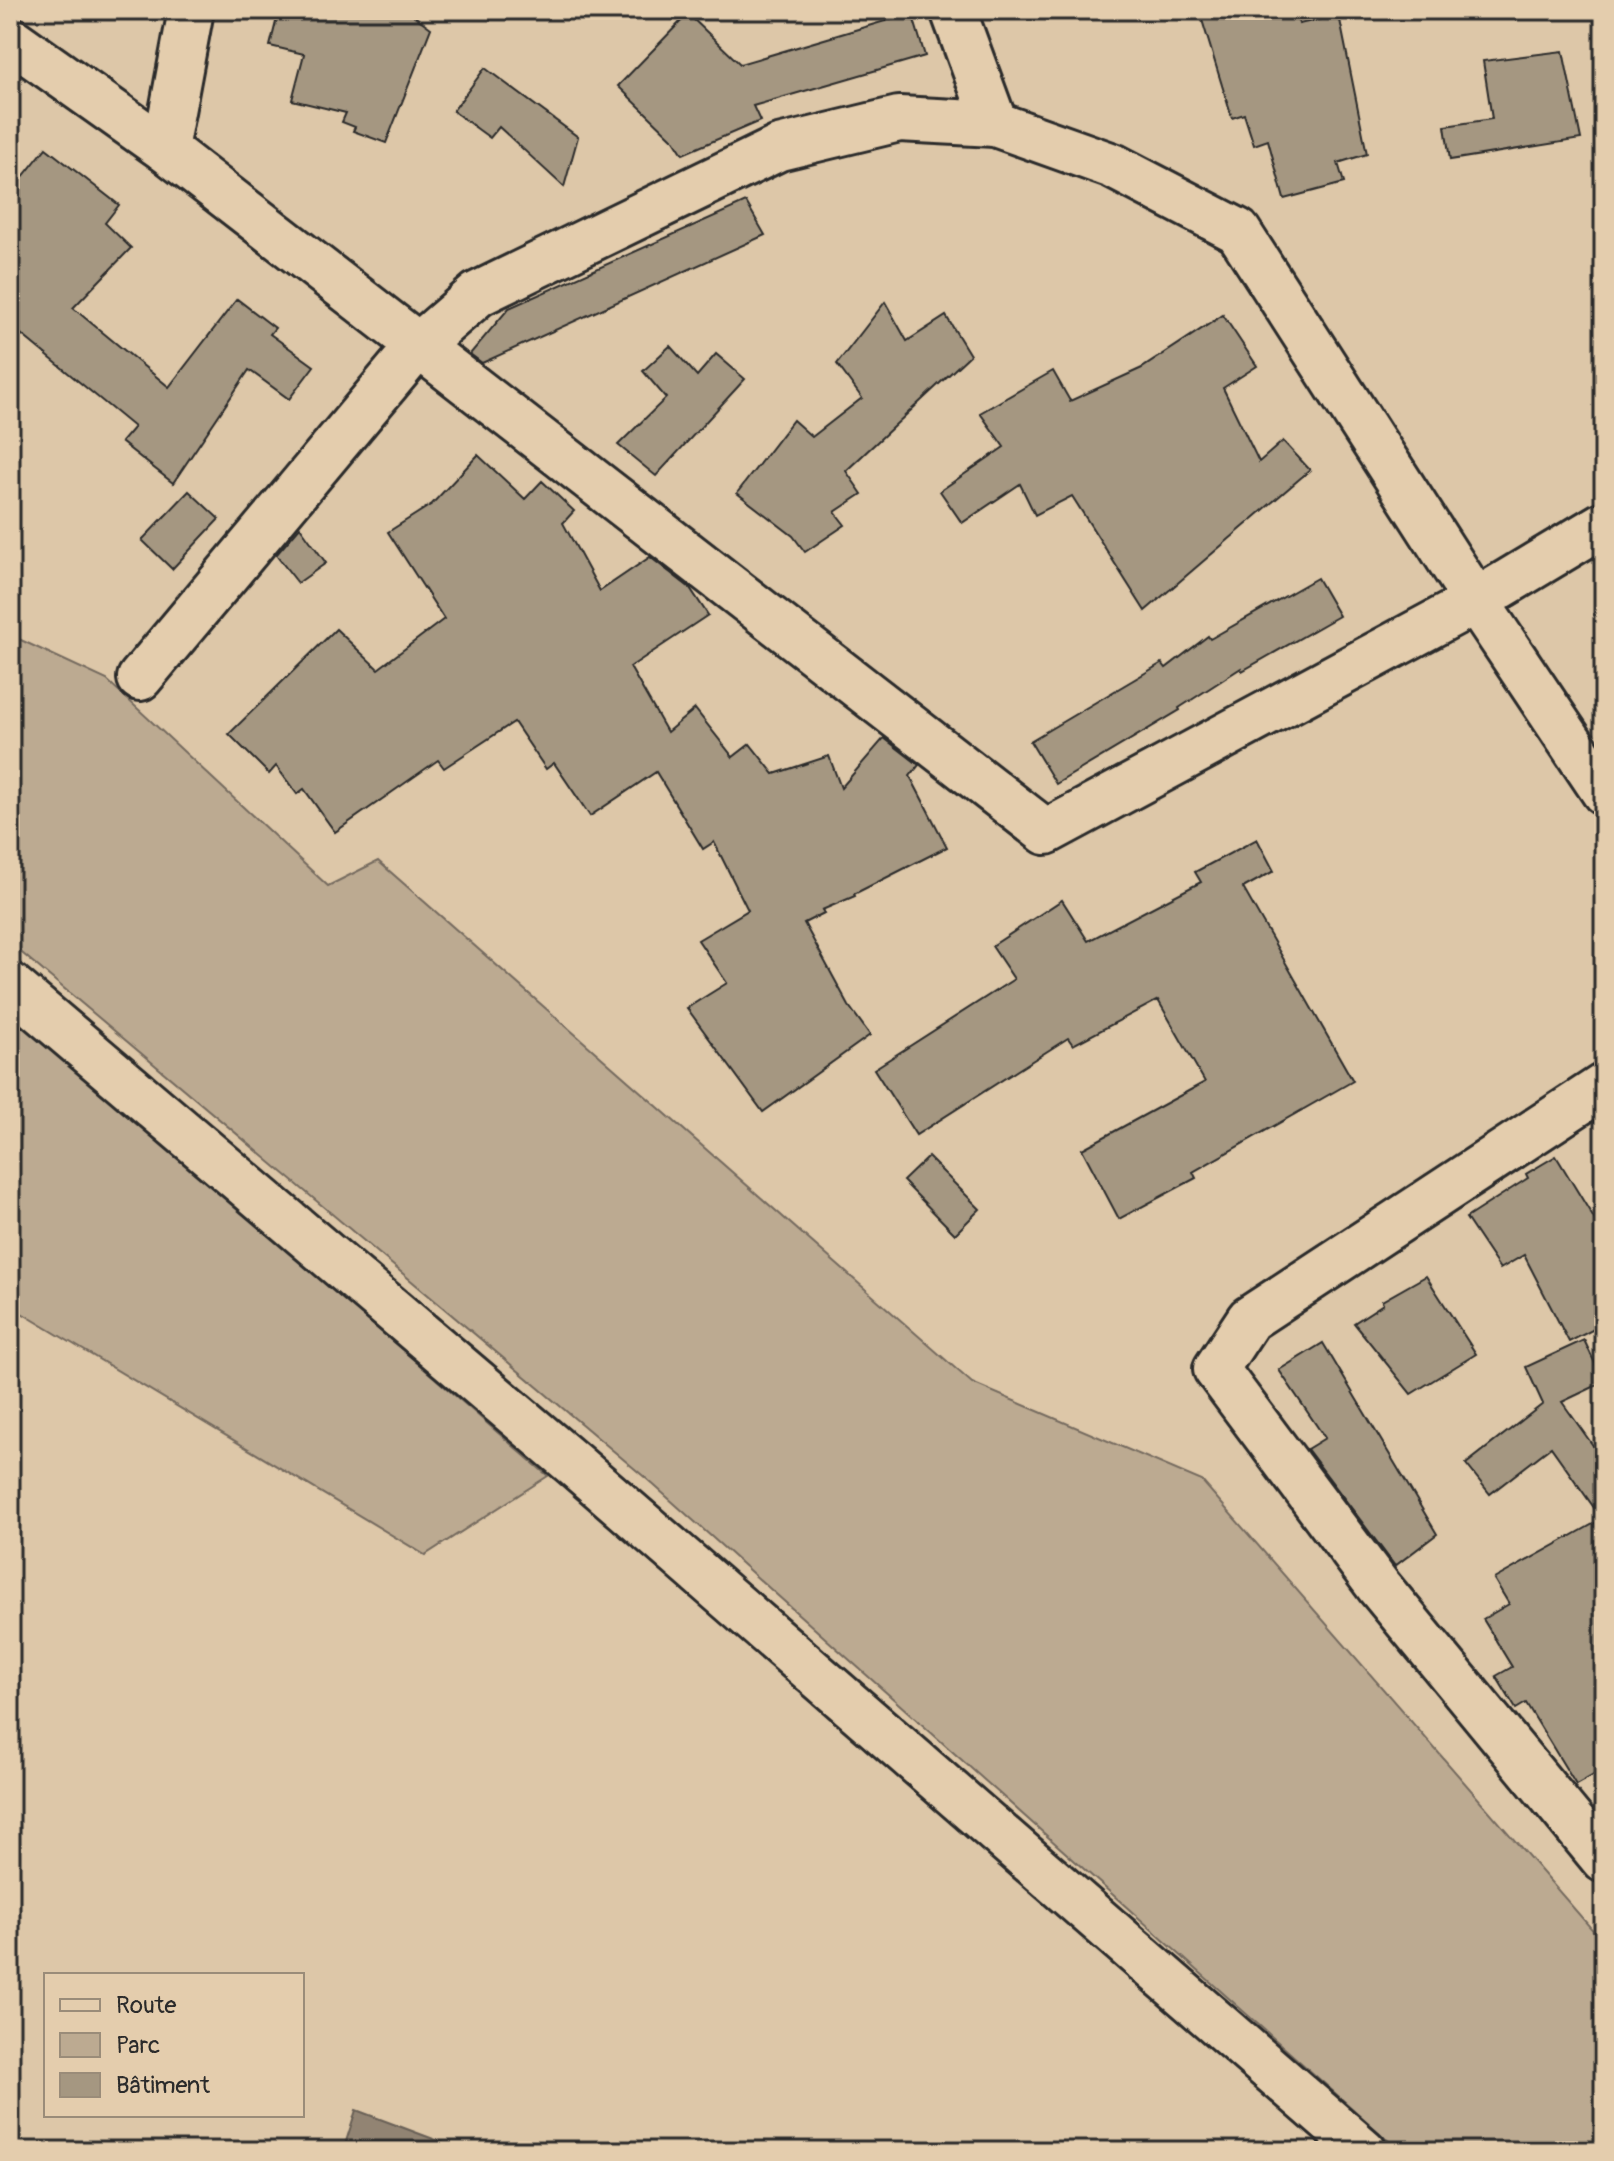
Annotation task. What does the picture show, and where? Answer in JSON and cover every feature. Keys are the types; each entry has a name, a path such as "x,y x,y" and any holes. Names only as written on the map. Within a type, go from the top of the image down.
{"street":[{"path":"165,149 191,10"},
{"path":"953,10 995,124"},
{"path":"10,39 165,149 1046,832 1476,601 1604,524"},
{"path":"140,678 418,346 478,294 779,148 899,119 995,124 1113,166 1238,231 1476,601 1604,792"},
{"path":"10,985 600,1486 1364,2151"},
{"path":"1604,1086 1249,1319 1216,1369 1379,1587 1604,1860"}],"green space":[{"path":"10,635 107,680 328,886 378,861 972,1383 1202,1481 1604,1943 1604,2151 1400,2151 648,1480 10,943"},
{"path":"10,1010 548,1476 425,1555 10,1306"}],"shaded area":[{"path":"356,2110 444,2143 454,2151 343,2151"}],"building":[{"path":"279,10 406,10 431,28 386,143 353,131 355,127 342,122 346,113 292,100 304,54 270,46"},
{"path":"1199,10 1295,10 1299,24 1339,15 1367,154 1338,163 1344,183 1284,199 1268,140 1254,145 1244,114 1232,118"},
{"path":"912,13 925,56 753,106 760,121 683,154 674,140 618,86 688,14 740,64"},
{"path":"1563,51 1581,139 1450,160 1445,126 1492,119 1483,61"},
{"path":"485,68 578,137 564,187 499,127 490,138 453,111"},
{"path":"46,148 119,205 105,223 131,248 73,308 169,387 237,299 275,328 270,334 314,366 289,399 249,370 173,483 121,442 134,427 10,325 10,193"},
{"path":"746,202 765,235 482,363 470,354 509,308"},
{"path":"885,302 907,341 946,316 970,355 846,471 862,494 835,512 845,525 805,552 793,536 737,493 793,420 812,437 862,398 837,364"},
{"path":"1223,315 1257,366 1223,388 1259,462 1283,441 1310,470 1145,611 1072,496 1035,515 1020,484 962,523 940,491 1004,447 980,413 1053,371 1070,401 1142,368"},
{"path":"670,346 697,376 716,354 745,379 656,476 618,445 666,398 643,371"},
{"path":"478,455 525,499 542,481 574,511 563,523 600,591 650,557 690,588 708,615 630,667 667,732 695,709 733,757 750,744 774,774 829,756 841,788 884,738 919,765 910,776 947,847 822,910 824,913 804,923 849,1006 870,1035 763,1112 687,1008 727,983 698,940 748,910 714,842 703,849 656,772 590,816 554,763 546,769 514,722 444,768 438,760 335,832 304,789 297,794 276,766 269,774 229,734 336,629 378,669 444,619 388,532 432,504"},
{"path":"189,491 219,519 172,569 142,540"},
{"path":"300,527 326,563 298,583 276,555"},
{"path":"1317,578 1339,616 1242,671 1241,668 1180,710 1056,784 1030,741 1162,663 1166,668 1208,636 1210,639"},
{"path":"1257,839 1274,871 1243,888 1353,1081 1193,1172 1196,1178 1119,1219 1082,1149 1205,1082 1158,1000 1073,1045 1068,1038 916,1135 874,1069 1014,979 992,946 1062,900 1088,941 1201,882 1195,872"},
{"path":"1556,1156 1604,1235 1604,1324 1569,1342 1524,1255 1500,1269 1466,1218"},
{"path":"928,1157 980,1209 955,1234 903,1181"},
{"path":"1426,1276 1476,1354 1411,1394 1354,1323 1383,1304 1382,1301"},
{"path":"1584,1340 1604,1382 1562,1402 1604,1461 1604,1769 1576,1785 1526,1703 1516,1709 1496,1676 1512,1667 1483,1619 1509,1604 1494,1579 1602,1519 1551,1447 1490,1494 1466,1464 1543,1404 1526,1367"},
{"path":"1323,1343 1437,1534 1395,1566 1307,1449 1325,1438 1279,1370"}]}
